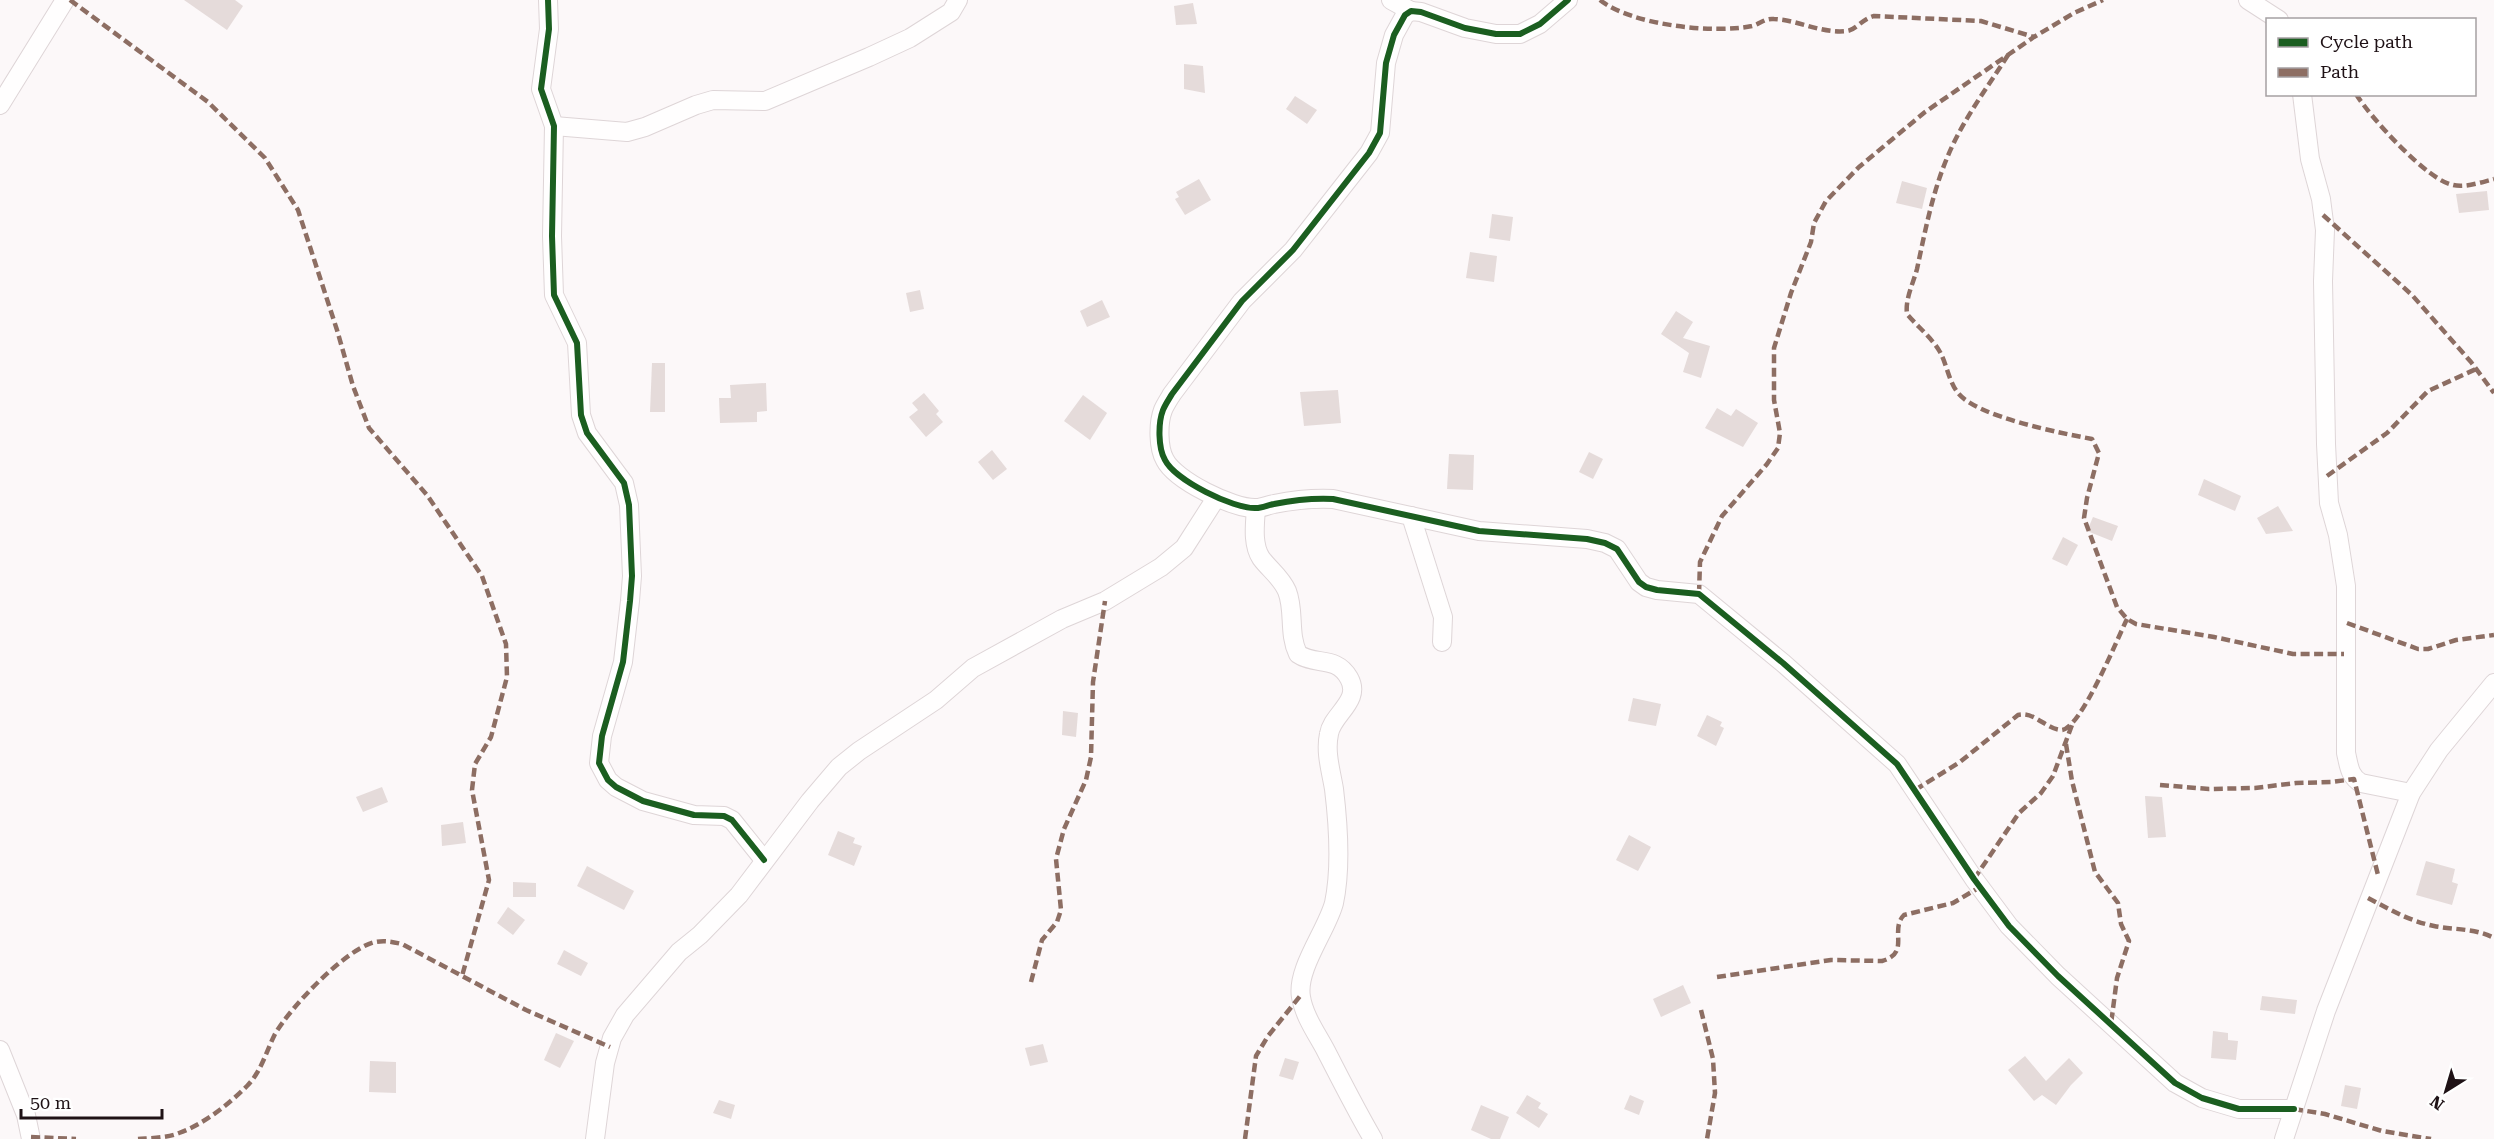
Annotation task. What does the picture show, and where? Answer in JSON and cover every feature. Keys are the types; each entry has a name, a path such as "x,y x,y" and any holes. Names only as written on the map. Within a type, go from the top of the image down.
{"street":[{"path":"0,105 65,0"},
{"path":"548,0 549,29 541,88 554,126 552,236 554,295 577,343 581,415 587,433 624,483 629,505 630,601 622,662 602,736 599,763 608,780 642,801 694,815 724,816 732,820 764,860"},
{"path":"554,126 627,132 713,100 765,101 910,38 951,12 958,0"},
{"path":"1391,0 1411,11 1421,12 1465,28 1496,34 1520,34 1540,24 1568,0"},
{"path":"2248,0 2276,18"},
{"path":"1411,11 1401,21 1394,35 1386,63 1380,133 1369,153 1293,250 1242,301 1162,411 1160,435 1164,460 1175,471 1216,498 1239,506 1256,508 1313,498 1333,500 1479,531 1587,539 1605,543 1617,549 1639,582 1646,586 1657,590 1699,594 1775,656 1897,764 2009,926 2058,976 2175,1083 2202,1098 2239,1109 2294,1109"},
{"path":"2302,96 2310,159 2321,199 2325,230 2323,281 2326,444 2329,503 2338,535 2346,586 2346,753 2354,779 2361,783 2410,793"},
{"path":"596,1139 605,1063 612,1038 625,1015 679,952 739,896 764,860 839,767 936,700 972,668 1062,619 1105,601 1161,567 1184,548 1216,498"},
{"path":"1256,508 1255,541 1260,556 1282,581 1287,591 1291,606 1292,636 1298,654 1307,658 1327,660 1337,666 1350,679 1352,689 1352,696 1333,721 1327,742 1337,835 1334,903 1303,978 1301,995 1309,1018 1373,1139"},
{"path":"1411,516 1443,617 1442,642"},
{"path":"2284,1139 2326,1011 2410,793 2439,750 2494,683"},
{"path":"0,1050 26,1115 31,1139"}],"building":[{"path":"184,0 235,0 243,6 227,30"},
{"path":"1193,3 1197,24 1176,25 1174,6"},
{"path":"1184,64 1203,66 1205,93 1184,89"},
{"path":"1295,96 1317,110 1307,124 1286,109"},
{"path":"1199,179 1211,200 1185,215 1175,199 1179,197 1176,192"},
{"path":"1902,181 1927,188 1922,209 1896,203"},
{"path":"2487,191 2489,210 2459,213 2456,194"},
{"path":"1492,214 1513,217 1510,241 1489,238"},
{"path":"1470,252 1497,256 1494,282 1466,278"},
{"path":"920,290 924,309 910,312 906,293"},
{"path":"1102,300 1110,317 1087,327 1080,311"},
{"path":"1676,311 1693,322 1683,338 1710,346 1701,378 1683,372 1689,353 1661,334"},
{"path":"652,363 665,363 665,412 650,412"},
{"path":"766,383 767,411 757,412 757,422 720,423 719,398 731,398 730,385"},
{"path":"1338,390 1341,423 1304,426 1300,392"},
{"path":"924,393 939,411 936,414 943,422 926,437 909,417 918,410 912,403"},
{"path":"1083,395 1107,413 1090,440 1064,421"},
{"path":"1717,408 1731,416 1736,409 1758,423 1743,447 1705,428"},
{"path":"992,450 1007,469 993,480 978,462"},
{"path":"1589,452 1603,459 1593,479 1579,472"},
{"path":"1449,454 1474,455 1473,490 1447,489"},
{"path":"2204,479 2241,496 2235,511 2198,495"},
{"path":"2278,506 2293,531 2266,534 2257,518"},
{"path":"2093,517 2118,526 2112,541 2087,531"},
{"path":"2063,537 2078,545 2067,566 2052,559"},
{"path":"1633,698 1661,704 1656,726 1628,721"},
{"path":"1063,711 1078,713 1076,737 1062,735"},
{"path":"1707,715 1722,722 1720,726 1724,728 1716,746 1697,736"},
{"path":"382,787 388,802 363,812 356,797"},
{"path":"2145,796 2162,797 2166,837 2148,838"},
{"path":"463,822 466,843 442,846 441,825"},
{"path":"838,831 855,838 853,843 862,846 854,866 828,855"},
{"path":"1629,835 1651,847 1638,871 1616,860"},
{"path":"2426,861 2455,869 2452,882 2458,884 2452,905 2416,895"},
{"path":"587,866 634,891 624,910 577,886"},
{"path":"513,882 536,883 536,897 513,897"},
{"path":"508,907 525,920 513,935 497,923"},
{"path":"564,950 588,963 581,976 557,964"},
{"path":"1683,985 1691,1003 1661,1017 1653,999"},
{"path":"2262,996 2297,1000 2295,1014 2260,1010"},
{"path":"2213,1031 2228,1033 2228,1040 2238,1041 2236,1060 2211,1058"},
{"path":"556,1033 574,1041 560,1068 544,1060"},
{"path":"1043,1044 1048,1062 1030,1066 1025,1048"},
{"path":"2025,1056 2046,1081 2069,1058 2083,1073 2056,1105 2042,1095 2034,1101 2008,1070"},
{"path":"1285,1058 1299,1062 1293,1080 1279,1076"},
{"path":"370,1061 396,1062 396,1093 369,1092"},
{"path":"2345,1085 2361,1088 2357,1109 2341,1106"},
{"path":"1527,1095 1541,1103 1538,1108 1548,1114 1539,1128 1516,1113"},
{"path":"1630,1095 1644,1101 1639,1115 1624,1109"},
{"path":"719,1100 735,1105 731,1119 713,1113"},
{"path":"1481,1105 1509,1117 1500,1139 1491,1139 1471,1130"}],"marked path":[{"path":"70,0 208,102 265,158 298,210 353,386 369,428 427,495 482,576 506,644 507,677 491,737 475,764 472,790 489,880 462,976"},
{"path":"1600,0 1631,16 1695,28 1736,28 1752,26 1771,19 1828,31 1847,31 1874,16 1981,21 2034,37"},
{"path":"1699,594 1700,562 1722,516 1778,448 1780,433 1774,400 1774,348 1791,293 1811,242 1814,223 1826,201 1859,167 1925,112 2034,37 2074,13 2103,0"},
{"path":"2008,55 1967,118 1947,158 1929,213 1917,269 1908,297 1907,314 1937,347 1955,389 1968,402 2020,423 2092,439 2099,453 2084,518 2117,607 2127,619 2136,624 2214,637 2293,654 2344,654"},
{"path":"2357,96 2400,147 2442,181 2463,186 2494,179"},
{"path":"2323,215 2412,295 2471,362 2494,393"},
{"path":"2327,476 2387,433 2428,391 2476,369"},
{"path":"1031,982 1042,940 1057,922 1061,910 1056,859 1064,829 1086,780 1091,757 1093,682 1105,601"},
{"path":"1915,790 1960,762 2018,715 2024,714 2035,718 2056,729 2061,730 2069,726 2088,700 2127,619"},
{"path":"2347,623 2418,649 2428,649 2456,640 2494,635"},
{"path":"1974,879 2019,813 2041,793 2053,776 2072,725"},
{"path":"2066,744 2072,781 2095,872 2118,903 2121,924 2129,941 2117,978 2111,1024"},
{"path":"2160,785 2209,789 2255,788 2354,779 2378,875"},
{"path":"1717,977 1831,960 1882,961 1896,953 1898,927 1904,915 1953,903 1980,887"},
{"path":"2368,898 2416,921 2434,926 2479,932 2494,938"},
{"path":"138,1139 159,1138 179,1133 206,1119 232,1100 252,1080 275,1034 305,995 334,967 363,947 375,942 386,941 402,944 526,1010 610,1047"},
{"path":"1245,1139 1256,1056 1268,1036 1301,995"},
{"path":"1701,1010 1713,1059 1715,1093 1707,1139"},
{"path":"2294,1109 2325,1114 2382,1131 2431,1139"},
{"path":"31,1137 76,1139"}],"cycle path":[{"path":"548,0 549,29 541,89 554,126 552,236 554,295 577,343 581,415 587,433 624,483 629,505 632,576 623,662 602,736 599,763 608,780 616,787 643,801 694,815 724,816 732,820 764,860"},
{"path":"1568,0 1540,24 1520,34 1496,34 1465,28 1421,12 1411,11 1405,15 1394,35 1386,63 1380,133 1369,153 1293,250 1242,301 1172,394 1163,410 1160,422 1160,442 1165,460 1171,468 1192,484 1220,499 1246,507 1258,508 1304,500 1333,499 1479,531 1587,539 1605,543 1617,549 1639,582 1646,587 1699,594 1783,663 1897,764 1974,879 2009,926 2058,976 2175,1083 2202,1098 2239,1109 2294,1109"}]}
